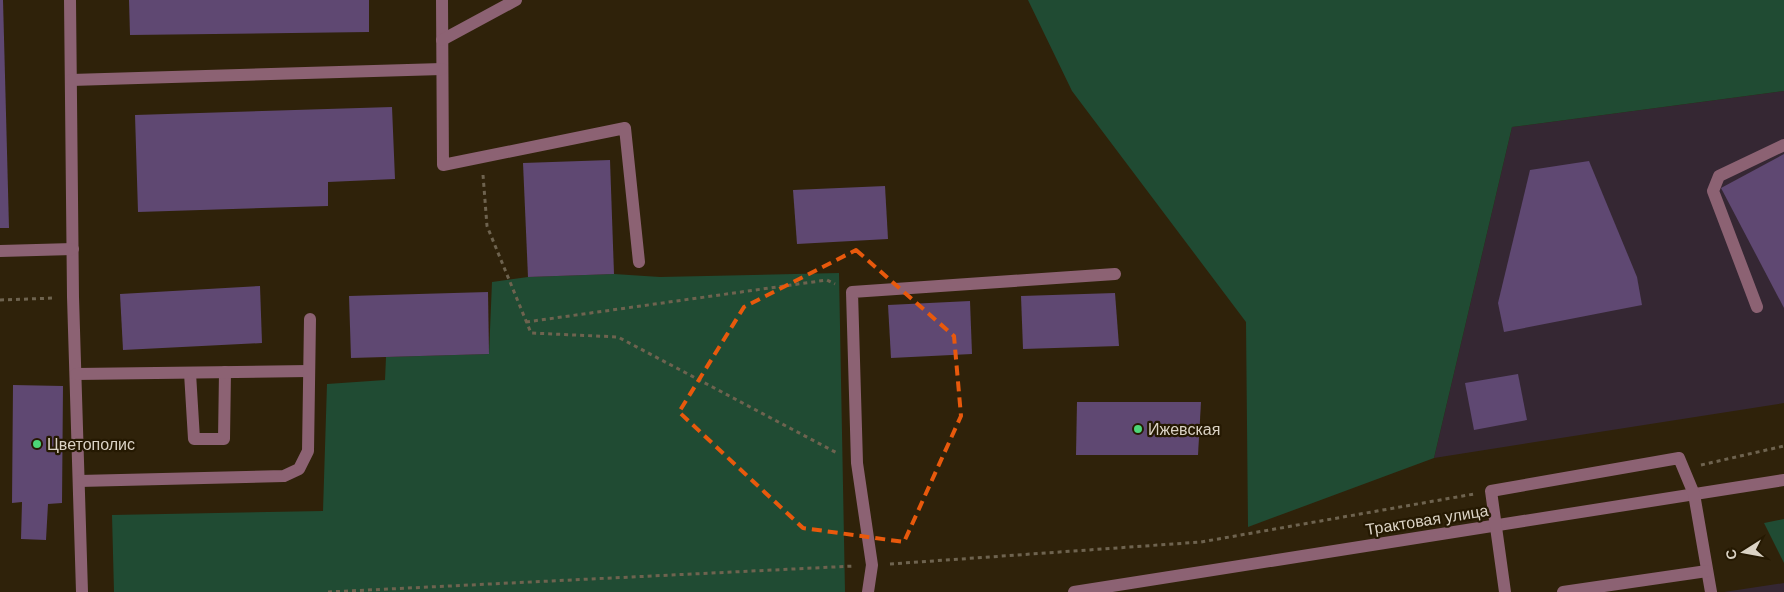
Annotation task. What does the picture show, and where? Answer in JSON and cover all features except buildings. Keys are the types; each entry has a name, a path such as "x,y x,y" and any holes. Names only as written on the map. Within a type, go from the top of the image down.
{"street":[{"path":"70,0 73,297 82,592"},
{"path":"442,0 443,165 624,128 639,262"},
{"path":"442,40 516,0"},
{"path":"71,80 442,69"},
{"path":"1757,307 1713,191 1719,176 1784,145"},
{"path":"0,252 73,249"},
{"path":"868,592 872,565 857,464 852,292 1114,274"},
{"path":"79,481 284,476 299,469 308,451 310,319"},
{"path":"76,374 309,371"},
{"path":"190,373 194,439 224,439 224,372"},
{"path":"1505,592 1491,491 1679,458 1694,494 1711,592"},
{"name":"Трактовая улица","path":"1074,592 1784,480"},
{"path":"1563,592 1707,571"}],"path":[{"path":"482,157 487,226 531,333 618,336 857,464"},
{"path":"526,322 827,280 852,292"},
{"path":"0,300 73,297"},
{"path":"1683,469 1784,446"},
{"path":"328,592 786,571 1201,542 1491,491"}],"highlighted area":[{"path":"856,250 954,336 961,416 904,542 803,528 679,412 744,307"}],"shaded area":[{"path":"1784,91 1784,403 1434,458 1512,127"},
{"path":"1784,583 1784,592 1724,592"}],"green space":[{"path":"1028,0 1784,0 1784,91 1512,127 1434,458 1248,527 1246,322 1072,91"},
{"path":"839,273 845,592 114,592 112,515 323,511 327,384 385,380 386,357 489,354 492,282 528,277 614,274 660,277"},
{"path":"1784,519 1784,563 1764,523"}],"place":[{"name":"Ижевская","path":"1138,429"},
{"name":"Цветополис","path":"37,444"}]}
